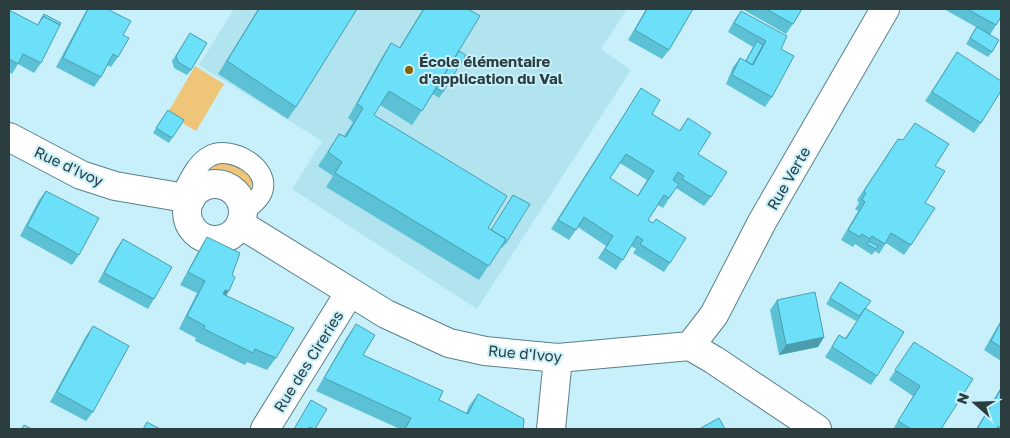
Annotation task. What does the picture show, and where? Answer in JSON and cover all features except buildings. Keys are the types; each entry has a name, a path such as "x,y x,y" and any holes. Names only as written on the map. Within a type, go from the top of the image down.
{"street":[{"name":"Rue Verte","path":"690,346 714,315 762,222 885,9"},
{"name":"Rue d'Ivoy","path":"9,137 81,174 115,186 186,198"},
{"path":"222,185 237,195 242,218 231,235 223,239 204,238 191,226 186,198 204,187 222,185"},
{"name":"Rue d'Ivoy","path":"242,218 350,292 386,314 449,343 485,350 558,358 690,346"},
{"name":"Rue des Cireries","path":"265,429 350,292"},
{"path":"690,346 714,360 816,429"},
{"path":"551,429 558,358"}],"shaded area":[{"path":"234,9 627,9 601,49 631,70 477,309 292,189 322,141 199,65"},
{"path":"195,66 224,84 196,131 167,114"},
{"path":"225,161 247,171 252,179 251,196 238,186 206,173 215,163"}],"place":[{"name":"École élémentaire d'application du Val","path":"409,70"}]}
